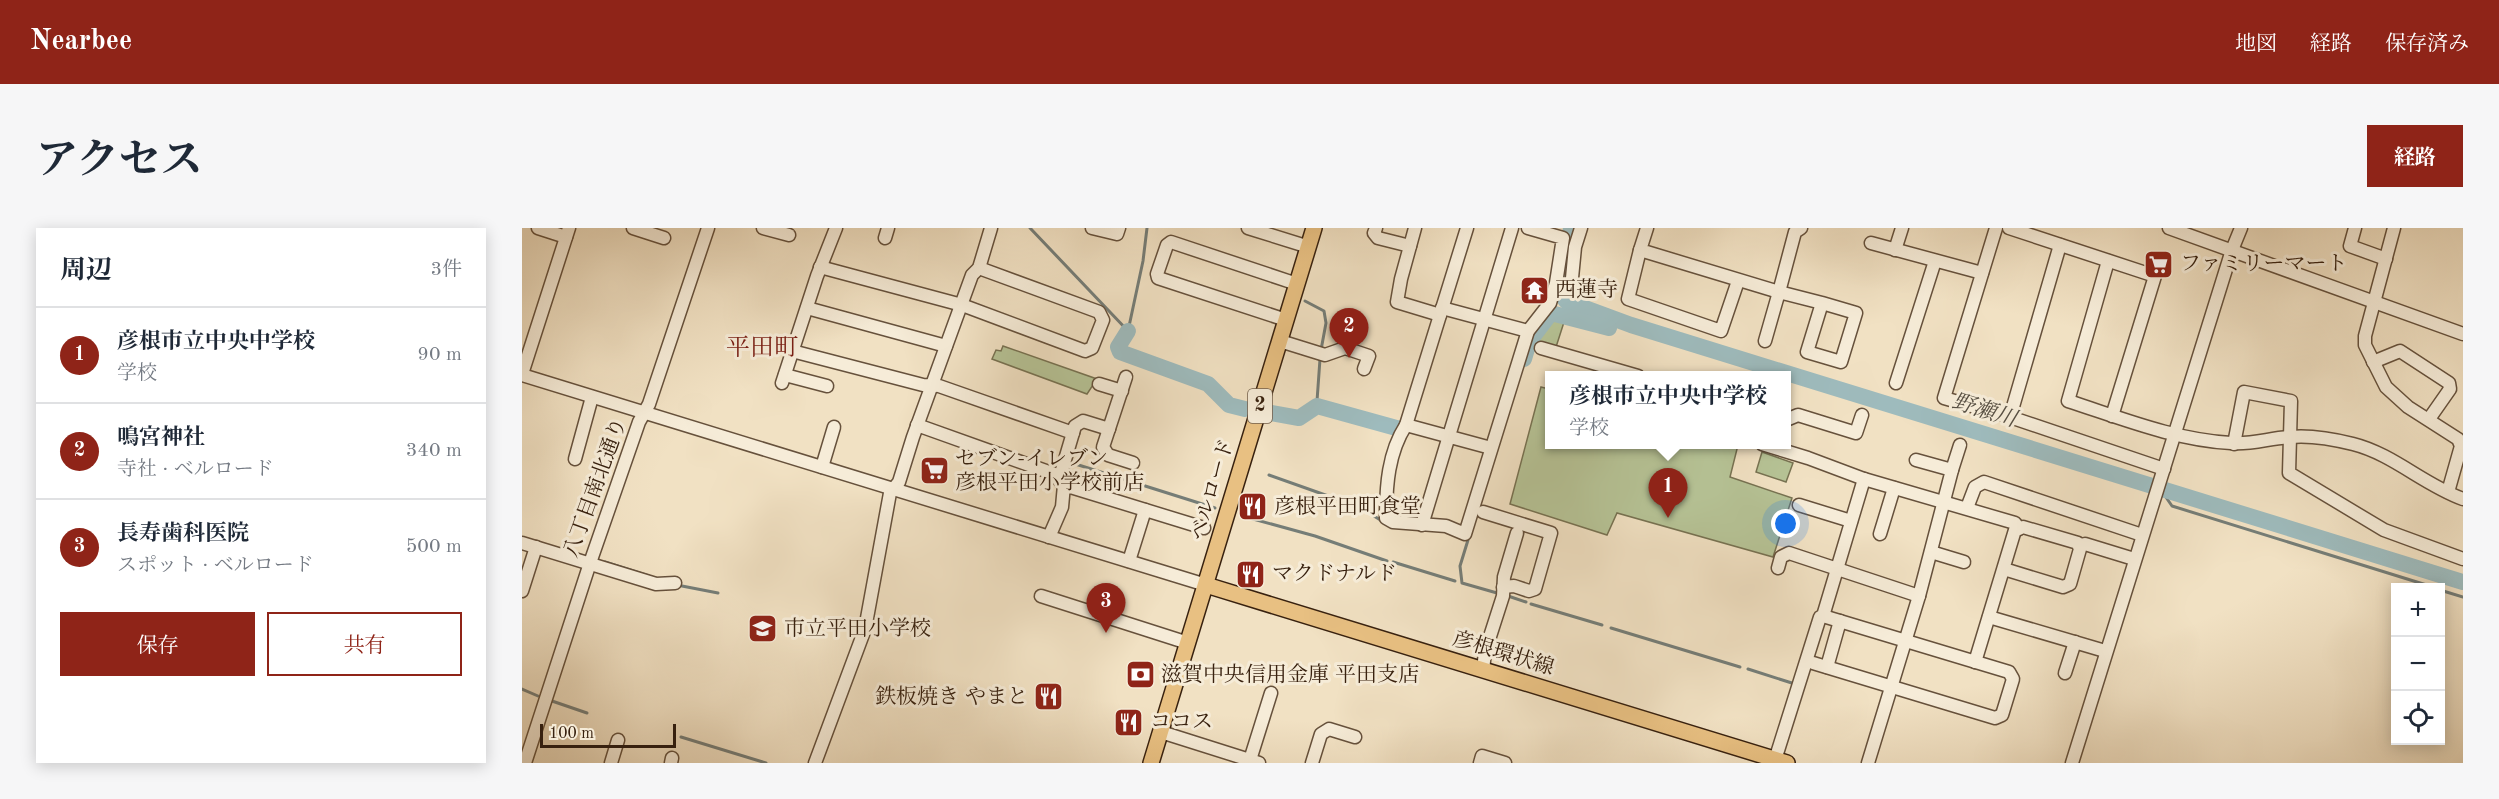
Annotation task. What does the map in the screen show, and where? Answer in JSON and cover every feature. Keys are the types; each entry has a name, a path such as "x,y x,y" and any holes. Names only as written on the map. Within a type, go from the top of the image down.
{"main road":[{"name":"ベルロード","path":"1151,763 1314,228"},
{"name":"彦根環状線","path":"1206,585 1483,670 1746,757 1781,761"}],"street":[{"path":"538,228 567,232 522,374 1206,585"},
{"path":"633,228 664,238"},
{"name":"八丁目南北通り","path":"525,763 528,732 708,228"},
{"path":"763,228 789,235"},
{"path":"827,386 783,379 820,267 836,228"},
{"path":"1092,228 1117,236"},
{"path":"1248,228 1309,247"},
{"path":"1376,228 1374,233 1377,238 1410,246"},
{"path":"1415,228 1397,302 1528,331"},
{"path":"1467,228 1406,425 1401,433 1386,479 1386,518 1393,522 1446,526 1465,534 1528,331 1550,303 1556,283 1563,238 1528,228"},
{"path":"1422,525 1512,228"},
{"path":"1572,278 1575,248 1581,228"},
{"path":"1647,228 1628,299 1721,331 1738,281"},
{"path":"1765,341 1795,232 1801,228"},
{"path":"1895,250 1902,228"},
{"path":"1996,228 1944,398 2010,417 2163,473"},
{"path":"2009,228 2155,276 2112,416"},
{"path":"2169,228 2463,334"},
{"path":"2072,763 2134,559 2241,228"},
{"path":"2355,228 2350,246 2386,259"},
{"path":"2394,228 2365,336 2366,345 2386,387 2408,407 2451,432 2458,439 2461,446 2448,492"},
{"path":"815,763 866,629 890,493 899,482 917,425 972,275 979,268 987,230"},
{"path":"1286,320 1158,278 1157,274 1167,245 1171,242 1297,284"},
{"path":"1871,243 1982,273"},
{"path":"2010,417 2060,245"},
{"path":"1640,250 1738,281 1822,303 1856,313 1841,362 1807,352 1822,303"},
{"path":"1896,383 1935,261"},
{"path":"2108,261 2068,402 2145,427 2234,444 2290,437 2311,437 2353,444 2378,452 2463,499"},
{"path":"820,267 962,305 1085,351 1092,348 1103,320 1099,312 979,268"},
{"path":"807,308 946,346"},
{"path":"1280,341 1325,356 1345,348 1369,356 1364,369"},
{"path":"1541,348 1604,370"},
{"path":"792,351 931,386 939,386 1073,433"},
{"path":"2373,362 2400,351 2449,383 2450,388 2429,419"},
{"path":"1126,377 1103,447 1107,455 1133,463"},
{"path":"1099,384 1122,391"},
{"path":"2234,444 2244,392 2292,401 2289,473 2384,530 2463,559"},
{"path":"575,459 592,397"},
{"path":"1791,420 1798,416 1856,433 1862,415"},
{"path":"1050,537 1062,507 1062,480 1075,426 1083,421 1109,429"},
{"path":"917,425 1145,510 1204,528"},
{"path":"1406,425 1491,448"},
{"path":"822,467 834,427"},
{"path":"1868,763 1919,596 1960,445"},
{"path":"1785,449 1864,479 2015,523 2019,529"},
{"path":"1916,460 1952,470"},
{"path":"1781,761 1820,617 1823,616 1864,479"},
{"path":"1967,508 1974,487 1984,482 2142,535"},
{"path":"1880,534 1894,488"},
{"path":"1799,505 1851,521"},
{"path":"1129,561 1145,510"},
{"path":"1483,512 1551,533 1535,589 1529,591 1514,586 1503,587"},
{"path":"1975,662 2015,530 2023,527 2078,543 2080,549 2070,584 2063,587 2004,569"},
{"path":"1483,670 1485,652 1503,596 1503,577 1517,533"},
{"path":"522,543 656,584 675,583"},
{"path":"2079,546 2085,544 2134,559"},
{"path":"522,591 536,547"},
{"path":"1931,552 1964,562"},
{"path":"1778,568 1782,557 1789,554 1919,596"},
{"path":"1041,596 1188,642"},
{"path":"1813,663 1995,718 2002,715 2013,679 2009,672 1823,616"},
{"path":"1989,616 2105,651"},
{"path":"1827,667 1840,621"},
{"path":"2066,673 2075,642"},
{"path":"1161,732 1250,761 1271,693"},
{"path":"1312,763 1321,734 1329,729 1355,737"},
{"path":"611,763 618,740"},
{"path":"1480,763 1482,756 1504,763"}],"green space":[{"path":"1553,318 1565,319 1556,347 1537,341"},
{"path":"1003,346 1097,379 1087,394 992,359 996,350 1001,351"},
{"path":"1541,387 1545,388 1545,449 1737,449 1730,477 1792,498 1773,557 1617,513 1607,535 1510,504"},
{"path":"1762,452 1793,463 1786,482 1756,472"}],"waterway":[{"path":"1030,228 1128,331"},
{"path":"1128,331 1143,261 1147,228"},
{"name":"野瀬川","path":"1571,228 1560,292 1566,301 1631,325 1780,371"},
{"path":"1305,301 1324,311 1326,323 1321,350"},
{"path":"1524,359 1529,342 1551,313 1609,328"},
{"path":"1128,331 1118,347 1120,352 1208,384 1229,405 1245,409"},
{"path":"1320,359 1317,401 1320,407"},
{"name":"野瀬川","path":"1791,374 2463,582"},
{"path":"1271,413 1299,418 1317,406 1400,429"},
{"path":"1069,462 1215,508"},
{"path":"1269,475 1348,503"},
{"path":"2161,490 2172,506 2420,583"},
{"path":"1361,508 1382,521"},
{"path":"1242,516 1315,536 1387,561"},
{"path":"1464,539 1468,540 1460,566 1462,583 1497,593"},
{"path":"605,562 649,576"},
{"path":"1393,562 1455,581"},
{"path":"682,586 718,593"},
{"path":"2445,592 2463,597"},
{"path":"1508,596 1526,602"},
{"path":"1531,604 1602,625"},
{"path":"1611,628 1740,667"},
{"path":"1748,669 1795,684"},
{"path":"522,689 538,696"},
{"path":"552,701 587,713"},
{"path":"681,737 766,763"}],"place":[{"name":"ファミリーマート","path":"2159,264"},
{"name":"西蓮寺","path":"1534,290"},
{"name":"鳴宮神社","path":"1349,358"},
{"name":"セブン-イレブン 彦根平田小学校前店","path":"934,471"},
{"name":"彦根平田町食堂","path":"1253,507"},
{"name":"彦根市立中央中学校","path":"1668,518"},
{"name":"マクドナルド","path":"1251,574"},
{"name":"市立平田小学校","path":"763,629"},
{"name":"長寿歯科医院","path":"1106,633"},
{"name":"滋賀中央信用金庫 平田支店","path":"1140,675"},
{"name":"鉄板焼き やまと","path":"1049,697"},
{"name":"ココス","path":"1129,722"}],"district":[{"name":"平田町","path":"762,349"}]}
